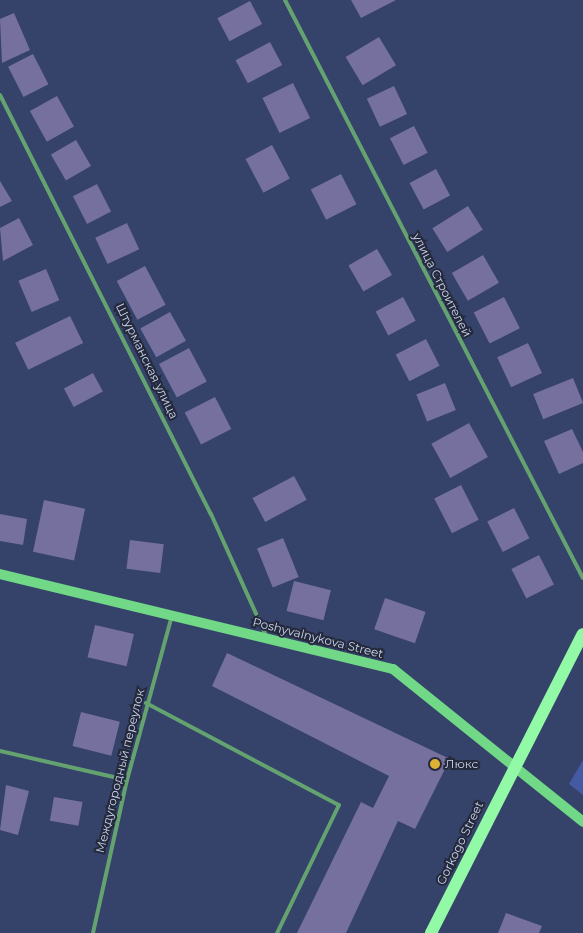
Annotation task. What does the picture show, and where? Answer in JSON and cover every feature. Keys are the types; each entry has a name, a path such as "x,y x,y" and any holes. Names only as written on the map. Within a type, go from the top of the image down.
{"main road":[{"name":"Poshyvalnykova Street","path":"0,574 393,669 583,822"},
{"name":"Gorkogo Street","path":"432,933 513,766 583,634"}],"lane":[{"name":"улица Строителей","path":"285,0 583,578"},
{"name":"Штурманская улица","path":"0,95 212,514 267,639"},
{"name":"Междугородный переулок","path":"93,933 146,703 172,616"},
{"path":"146,703 339,805 277,933"},
{"path":"0,751 127,780"}],"shaded area":[{"path":"583,760 583,795 569,784"}],"building":[{"path":"351,0 396,0 361,18"},
{"path":"250,1 262,24 230,41 217,18"},
{"path":"14,13 30,50 2,63 0,19"},
{"path":"379,37 396,65 363,85 346,57"},
{"path":"270,42 282,65 248,83 236,60"},
{"path":"33,54 48,84 23,97 8,67"},
{"path":"293,83 310,118 280,133 262,98"},
{"path":"394,86 407,114 380,127 367,99"},
{"path":"57,96 74,127 47,142 30,111"},
{"path":"414,126 428,153 404,165 390,138"},
{"path":"76,140 91,166 66,180 51,154"},
{"path":"272,145 290,179 263,193 246,159"},
{"path":"436,169 450,195 424,210 410,183"},
{"path":"341,174 356,204 326,220 311,189"},
{"path":"0,181 12,201 0,207"},
{"path":"97,184 111,212 87,224 73,196"},
{"path":"468,206 483,230 447,252 432,228"},
{"path":"19,218 33,245 3,261 0,228"},
{"path":"127,223 139,249 108,264 95,238"},
{"path":"377,249 392,275 363,291 348,266"},
{"path":"483,255 499,283 468,301 452,273"},
{"path":"145,266 166,305 137,320 117,281"},
{"path":"46,269 59,300 32,312 18,281"},
{"path":"403,297 416,321 388,335 376,312"},
{"path":"504,297 520,328 490,344 474,312"},
{"path":"170,312 186,341 156,357 140,328"},
{"path":"70,316 83,343 28,370 15,343"},
{"path":"426,339 440,366 409,381 396,354"},
{"path":"528,343 542,373 511,387 497,357"},
{"path":"189,348 207,382 177,398 159,364"},
{"path":"93,373 103,392 74,407 64,388"},
{"path":"573,378 583,403 543,419 533,394"},
{"path":"445,383 456,410 427,422 416,395"},
{"path":"215,397 231,429 201,445 185,412"},
{"path":"469,423 488,457 450,478 431,444"},
{"path":"572,429 583,452 583,463 559,474 544,441"},
{"path":"294,476 307,500 265,522 253,498"},
{"path":"461,485 479,520 452,533 434,499"},
{"path":"44,500 85,509 74,561 33,552"},
{"path":"514,508 529,538 503,552 487,522"},
{"path":"0,514 27,519 23,545 0,541"},
{"path":"283,538 299,577 273,587 257,548"},
{"path":"130,540 164,544 160,573 126,569"},
{"path":"539,555 554,584 526,598 511,569"},
{"path":"294,581 331,590 323,620 287,611"},
{"path":"385,598 426,612 415,643 374,629"},
{"path":"95,625 134,634 127,666 88,657"},
{"path":"227,653 450,759 415,829 398,821 346,933 297,933 361,802 373,808 389,776 212,686"},
{"path":"81,712 120,722 111,756 73,746"},
{"path":"6,785 29,791 18,835 0,830"},
{"path":"54,797 83,802 78,826 50,821"},
{"path":"506,913 542,926 539,933 498,933"}],"place":[{"name":"Люкс","path":"435,764"}]}
